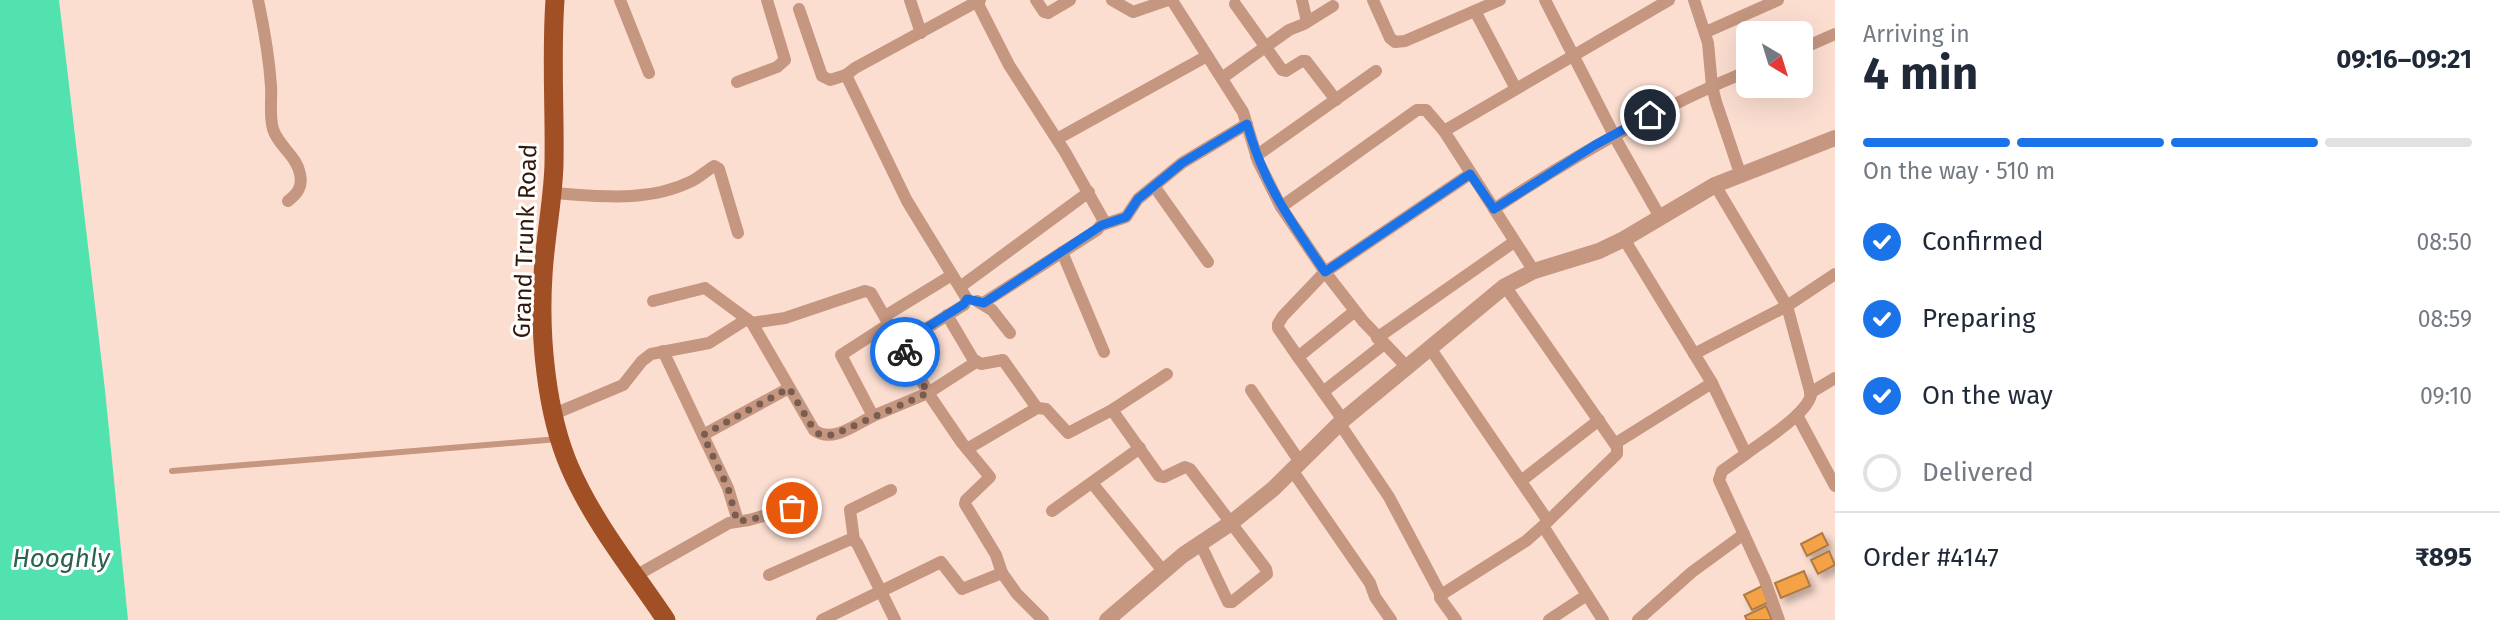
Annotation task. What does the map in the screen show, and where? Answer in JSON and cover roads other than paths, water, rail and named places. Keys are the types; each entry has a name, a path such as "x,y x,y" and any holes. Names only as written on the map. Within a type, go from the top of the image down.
{"main road":[{"name":"Grand Trunk Road","path":"555,0 552,35 553,193 542,303 554,414 570,468 598,520 666,620"}],"street":[{"path":"258,0 270,71 272,126 276,138 296,163 300,174 301,186 298,194 288,201"},
{"path":"620,0 649,73"},
{"path":"737,82 776,68 785,60 767,0"},
{"path":"910,0 921,33"},
{"path":"1036,0 1044,12 1048,13 1070,0"},
{"path":"1112,0 1133,12 1168,0 1174,1 1243,112 1256,156 1280,207 1355,311 1407,367"},
{"path":"1302,0 1307,22"},
{"path":"1373,0 1390,38 1395,42 1405,41 1500,0"},
{"path":"1545,0 1613,134 1660,217"},
{"path":"1444,131 1669,0"},
{"path":"1694,0 1706,32 1712,86 1741,176"},
{"path":"1706,32 1777,0"},
{"path":"799,9 822,76 830,80 846,75 978,1 1009,65 1103,216 1102,225"},
{"path":"1235,4 1284,71 1306,61 1336,100"},
{"path":"1222,78 1289,30 1333,6"},
{"path":"1475,11 1516,89"},
{"path":"1813,44 1835,34"},
{"path":"1057,139 1207,55"},
{"path":"1256,156 1376,71"},
{"path":"846,75 907,201 967,299 984,303 1010,333"},
{"path":"1494,209 1613,134 1736,76"},
{"path":"1280,207 1417,110 1426,110 1444,131 1534,271"},
{"path":"984,303 1102,225 1126,217 1138,199 1191,157 1247,124"},
{"path":"1107,620 1200,543 1231,523 1273,489 1342,422 1505,286 1534,271 1599,251 1715,186 1835,138"},
{"path":"553,193 607,196 653,194 690,182 714,166 719,170 738,233"},
{"path":"1456,620 1440,598 1440,593 1389,497 1323,392 1278,328 1278,324 1325,272 1470,174"},
{"path":"1154,186 1208,261"},
{"path":"1715,186 1787,306 1810,393 1810,399 1797,415 1722,471 1719,477 1764,578 1779,620"},
{"path":"960,287 1089,192"},
{"path":"1624,239 1712,383 1746,454"},
{"path":"1323,392 1380,341 1514,242"},
{"path":"1062,252 1104,352"},
{"path":"1694,354 1787,306 1835,274"},
{"path":"873,416 841,355 952,275"},
{"path":"1440,593 1526,541 1617,454 1616,443 1505,286"},
{"path":"653,301 705,288 749,321 814,430 820,435 833,435 928,393 976,362"},
{"path":"554,414 623,385 646,357 663,351 709,343 749,321 785,318 865,291 871,293 928,393 990,478 965,504 996,555 1002,573 1017,594 1044,620"},
{"path":"901,344 964,304 967,299"},
{"path":"1298,357 1355,311"},
{"path":"947,315 976,362 981,364 1003,360 1037,408"},
{"path":"1430,348 1521,481 1603,620"},
{"path":"663,351 728,488 737,521"},
{"path":"967,449 1037,408 1046,409 1068,433 1112,410 1167,374"},
{"path":"1810,393 1835,378"},
{"path":"1616,443 1712,383"},
{"path":"703,435 789,388"},
{"path":"1251,390 1391,620"},
{"path":"1112,410 1161,477 1185,467 1190,469 1268,573 1232,602 1226,600 1200,543"},
{"path":"1797,415 1835,486"},
{"path":"1521,481 1599,420"},
{"path":"1052,511 1140,448"},
{"path":"1092,483 1164,572"},
{"path":"891,490 850,510 854,540 895,620"},
{"path":"637,575 729,523 813,502"},
{"path":"1638,620 1692,572 1744,534"},
{"path":"769,575 849,539 854,540"},
{"path":"822,620 940,562 962,589 1002,573"},
{"path":"1549,620 1587,595"}],"lane":[{"path":"172,471 560,439"}],"water":[{"name":"Hooghly","path":"0,0 59,0 105,390 128,620 0,620"}]}
